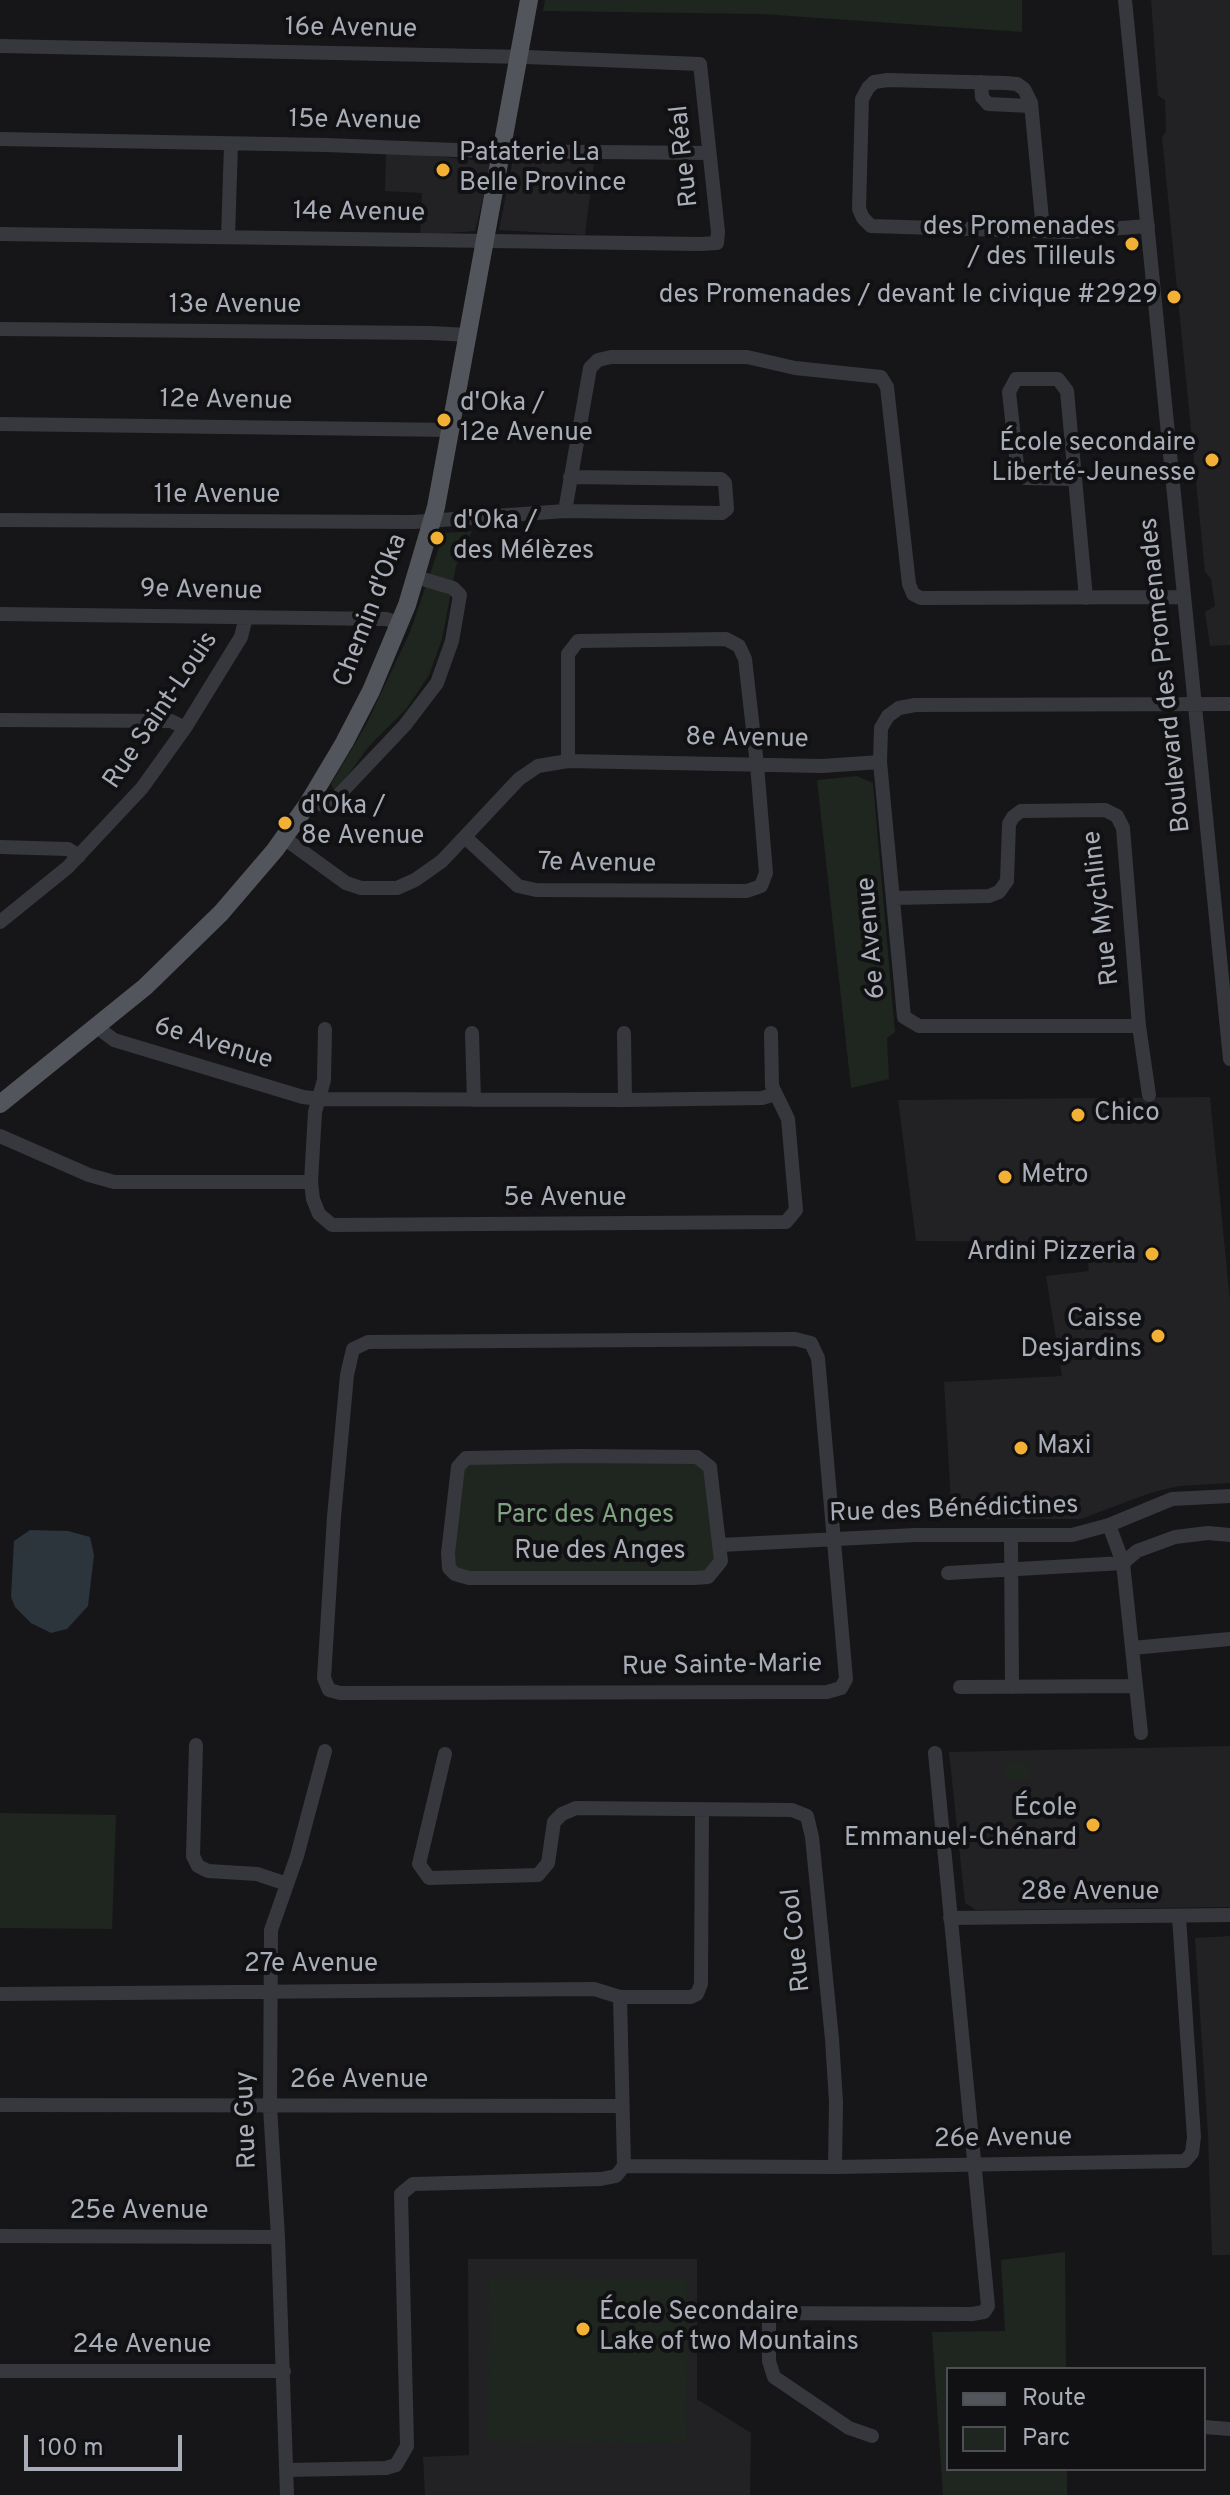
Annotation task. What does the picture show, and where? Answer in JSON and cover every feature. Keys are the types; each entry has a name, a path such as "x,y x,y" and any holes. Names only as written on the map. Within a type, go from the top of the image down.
{"main road":[{"name":"Chemin d'Oka","path":"0,1104 183,953 241,891 310,800 359,716 400,623 433,520 529,0"}],"street":[{"name":"Boulevard des Promenades","path":"1125,0 1230,1059"},
{"name":"16e Avenue","path":"0,46 700,64"},
{"name":"Rue Réal","path":"700,64 717,243"},
{"path":"1043,230 1031,106 1027,93 1017,84 888,80 870,85 862,99 861,214 866,222 879,228 1080,231 1148,226"},
{"path":"981,82 982,97 988,104 1031,106"},
{"name":"15e Avenue","path":"0,139 709,153"},
{"path":"228,237 231,144"},
{"name":"14e Avenue","path":"0,234 717,243"},
{"name":"13e Avenue","path":"0,329 469,335"},
{"path":"565,511 590,368 598,360 611,357 747,357 806,370 873,374 881,377 887,387 909,584 913,594 921,598 1184,597"},
{"path":"1075,479 1025,478 1018,474 1009,392 1016,379 1058,379 1067,391 1086,598"},
{"name":"12e Avenue","path":"0,424 451,430"},
{"name":"11e Avenue","path":"0,520 433,520 565,511 722,513 727,509 725,483 721,479 570,477"},
{"path":"310,800 323,805 336,798 398,734 437,683 452,641 460,595 453,588 416,577"},
{"name":"9e Avenue","path":"0,614 386,619 400,623"},
{"name":"Rue Saint-Louis","path":"0,922 79,856 142,788 185,728 241,637 246,617"},
{"path":"568,761 568,654 578,641 726,639 739,646 745,659 757,765"},
{"path":"880,762 881,728 888,716 899,708 915,705 1230,704"},
{"path":"0,720 171,721 185,728"},
{"name":"8e Avenue","path":"284,838 337,878 361,888 397,888 415,880 442,861 519,779 538,766 568,761 757,765 880,762"},
{"name":"6e Avenue","path":"880,762 904,1017 919,1026 1139,1026"},
{"name":"7e Avenue","path":"466,838 518,886 536,890 747,891 761,886 766,873 757,765"},
{"name":"Rue Mychline","path":"894,898 989,896 999,892 1007,881 1009,824 1021,811 1105,810 1117,816 1123,828 1139,1026 1149,1095"},
{"path":"0,847 65,849 79,856"},
{"name":"6e Avenue","path":"97,1027 114,1040 303,1097 320,1099 625,1100 762,1098 775,1094"},
{"path":"0,1136 89,1175 114,1182 311,1182 315,1112 324,1080 325,1029"},
{"path":"472,1033 474,1100"},
{"path":"624,1033 625,1100"},
{"path":"771,1033 770,1063 775,1094"},
{"name":"5e Avenue","path":"311,1182 319,1214 332,1225 786,1222 796,1210 788,1119 775,1094"},
{"name":"Rue Sainte-Marie","path":"795,1339 811,1343 818,1358 834,1539 846,1679 841,1688 827,1692 340,1693 329,1690 324,1678 347,1375 353,1349 368,1342 795,1339"},
{"name":"Rue des Anges","path":"697,1457 710,1467 721,1545 721,1561 708,1577 469,1578 455,1574 449,1568 448,1553 458,1467 466,1458 697,1457"},
{"name":"Rue des Bénédictines","path":"721,1545 915,1535 1072,1535 1109,1525 1172,1499 1230,1496"},
{"path":"1109,1525 1123,1563 1141,1733"},
{"path":"948,1573 1123,1563 1137,1551 1175,1537 1208,1533 1230,1535"},
{"path":"1011,1537 1012,1687"},
{"path":"1132,1648 1230,1639"},
{"path":"960,1687 1136,1686"},
{"path":"196,1745 193,1856 198,1866 208,1871 257,1874 287,1884"},
{"name":"Rue Guy","path":"287,2495 284,2371 270,2107 271,1930 297,1856 325,1751"},
{"path":"745,2313 972,2314 986,2310 988,2301 935,1753"},
{"path":"445,1754 419,1864 429,1878 538,1875 548,1863 554,1822 562,1814 576,1808 702,1810"},
{"name":"27e Avenue","path":"0,1994 594,1989 620,1997 691,1997 700,1988 702,1810"},
{"name":"Rue Cool","path":"702,1810 792,1810 803,1813 810,1820 833,2050 835,2167"},
{"name":"28e Avenue","path":"950,1918 1230,1915"},
{"name":"26e Avenue","path":"624,2166 835,2167 1181,2162 1190,2157 1194,2137 1179,1917"},
{"path":"287,2470 386,2468 396,2465 407,2446 401,2194 413,2184 608,2178 620,2173 624,2166 620,1997"},
{"name":"26e Avenue","path":"0,2105 621,2106"},
{"name":"25e Avenue","path":"0,2236 278,2237"},
{"path":"769,2313 769,2361 774,2377 849,2428 872,2436"},
{"name":"24e Avenue","path":"0,2371 284,2371"},
{"path":"1206,2427 1230,2429"}],"shaded area":[{"path":"1151,0 1230,0 1230,645 1210,646 1205,612 1215,606 1211,579 1205,572 1162,137 1166,131 1165,100 1158,96"},
{"path":"386,151 492,162 475,231 420,235 422,193 385,191"},
{"path":"513,160 594,162 585,235 499,230"},
{"path":"1210,1097 1230,1301 1230,1483 1179,1486 1150,1493 1081,1519 952,1519 944,1382 1062,1376 1046,1276 1089,1271 1085,1242 916,1241 898,1100"},
{"path":"30,1530 68,1531 90,1537 94,1555 88,1606 67,1629 51,1633 31,1623 15,1607 11,1597 14,1541"},
{"name":"École Emmanuel-Chénard","path":"1230,1746 1230,1907 976,1910 965,1903 949,1752"},
{"path":"1230,1936 1230,2255 1212,2255 1208,2134 1195,1938"},
{"name":"École Secondaire Lake of two Mountains","path":"468,2259 697,2259 697,2399 751,2433 750,2495 425,2495 423,2457 469,2455"}],"green space":[{"path":"545,0 1022,0 1022,32 761,14 543,11"},
{"path":"472,531 456,566 442,639 429,675 407,708 370,745 335,792 331,784 366,725 410,632 444,533"},
{"path":"857,776 873,783 895,1032 887,1038 889,1079 851,1088 817,780"},
{"name":"Parc des Anges","path":"697,1457 710,1467 721,1545 708,1577 455,1574 448,1553 466,1458"},
{"path":"1006,1762 1030,1762 1030,1780 1006,1779"},
{"path":"0,1813 116,1815 112,1929 0,1928"},
{"path":"1065,2252 1066,2367 946,2367 946,2471 1067,2471 1067,2495 943,2495 932,2332 1005,2331 1001,2260"},
{"path":"489,2278 687,2279 686,2443 488,2442"}],"place":[{"name":"Pataterie La Belle Province","path":"443,170"},
{"name":"des Promenades / des Tilleuls","path":"1132,244"},
{"name":"des Promenades / devant le civique #2929","path":"1174,297"},
{"name":"d'Oka / 12e Avenue","path":"444,420"},
{"name":"École secondaire Liberté-Jeunesse","path":"1212,460"},
{"name":"d'Oka / des Mélèzes","path":"437,538"},
{"name":"d'Oka / 8e Avenue","path":"285,823"},
{"name":"Chico","path":"1078,1115"},
{"name":"Metro","path":"1005,1177"},
{"name":"Ardini Pizzeria","path":"1152,1254"},
{"name":"Caisse Desjardins","path":"1158,1336"},
{"name":"Maxi","path":"1021,1448"},
{"name":"École Emmanuel-Chénard","path":"1093,1825"},
{"name":"École Secondaire Lake of two Mountains","path":"583,2329"}]}
